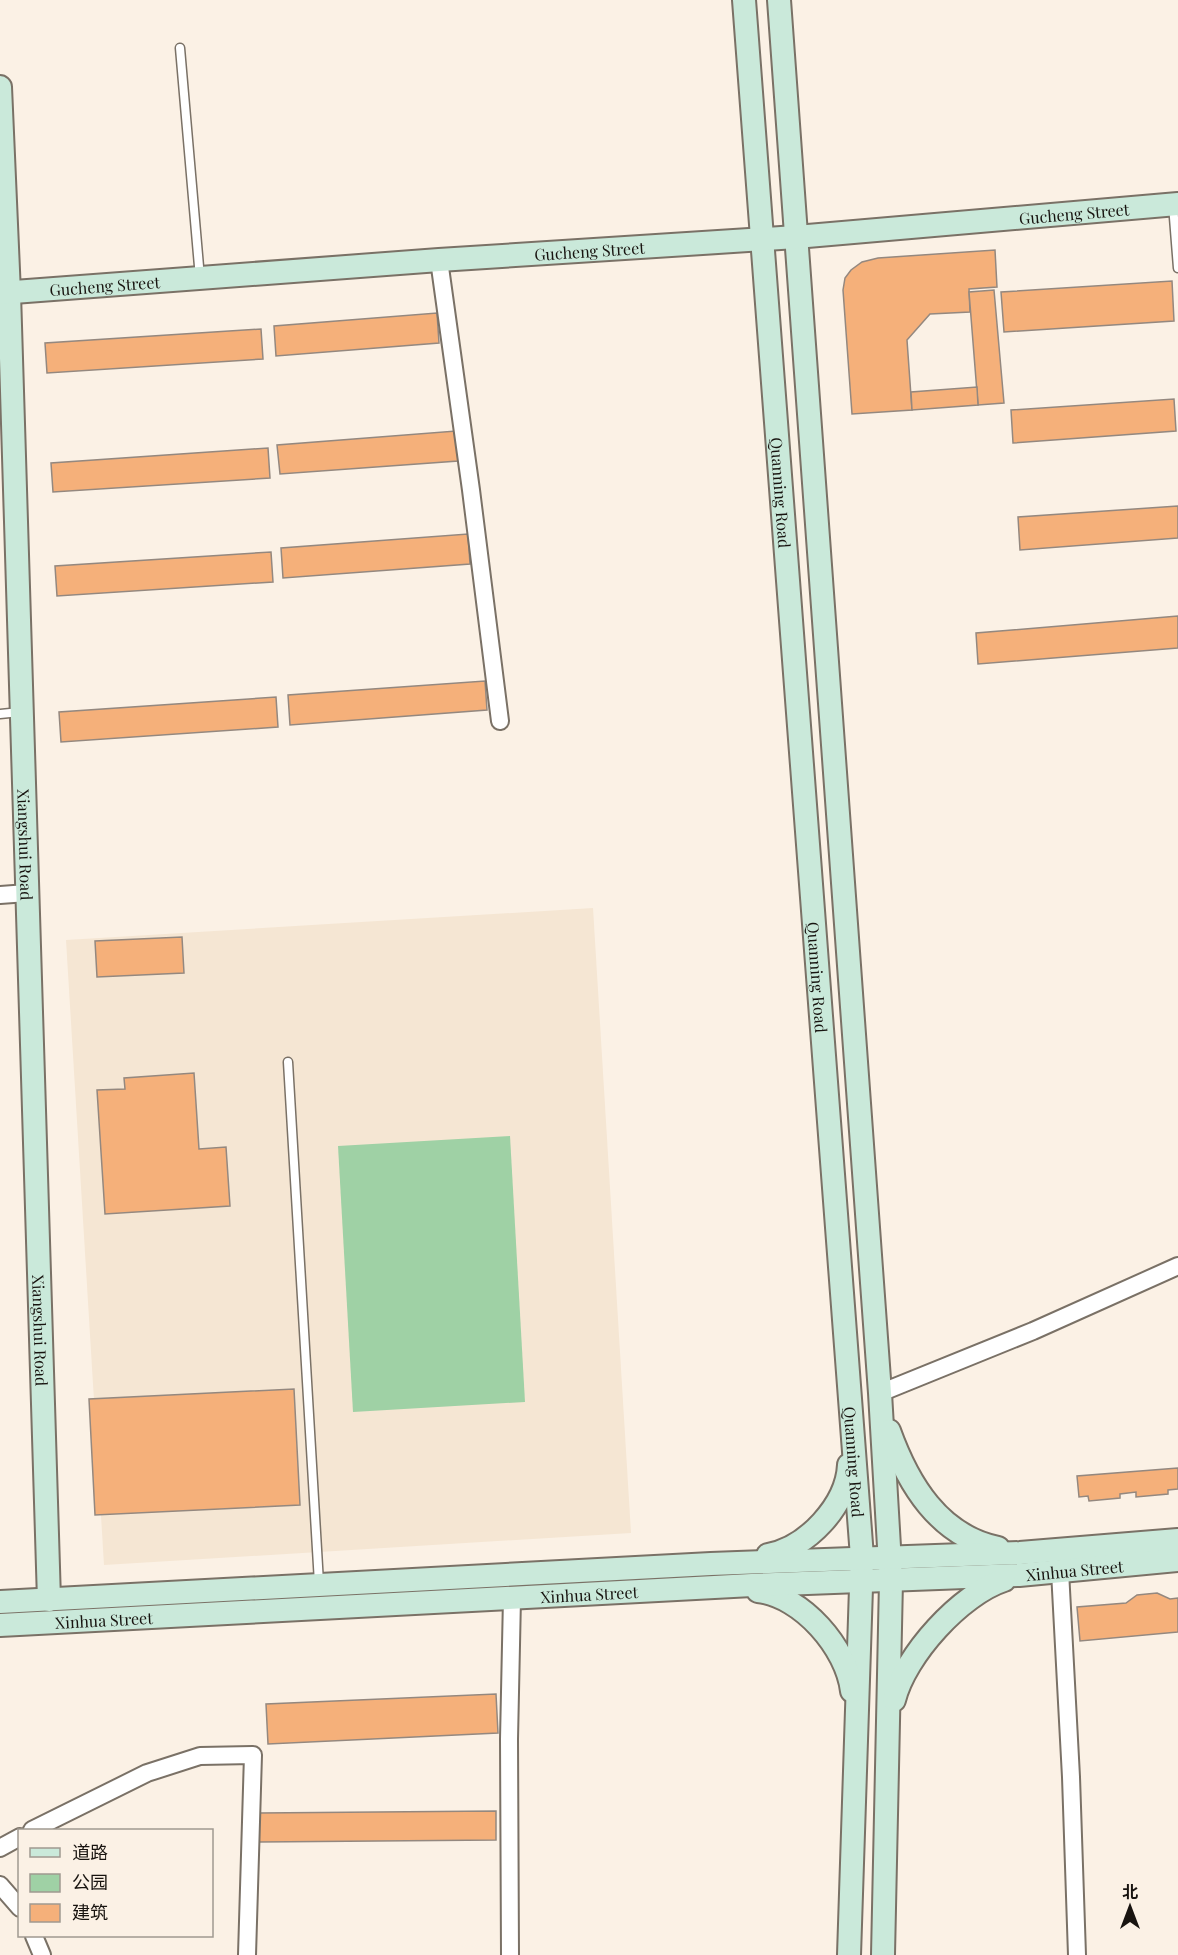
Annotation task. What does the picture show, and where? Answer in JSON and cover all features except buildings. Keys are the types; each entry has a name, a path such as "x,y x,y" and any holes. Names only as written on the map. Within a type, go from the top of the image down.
{"main road":[{"name":"Quanning Road","path":"744,0 862,1557 849,1955"},
{"name":"Quanning Road","path":"779,0 881,1402 890,1556 884,1955"},
{"name":"Xiangshui Road","path":"0,87 12,516 11,713 27,893 49,1600"},
{"name":"Gucheng Street","path":"4,293 439,260 796,237 1175,204"},
{"path":"881,1402 898,1456 913,1485 934,1513 978,1544 1020,1564 970,1599 945,1621 922,1647 905,1671 895,1697 888,1737"},
{"path":"711,1564 772,1554 788,1549 806,1538 819,1525 833,1508 846,1481 851,1412"},
{"name":"Xinhua Street","path":"0,1626 699,1588 891,1581 1178,1540"},
{"name":"Xinhua Street","path":"0,1602 890,1556 1020,1564 1060,1571 1178,1560"},
{"path":"699,1588 761,1591 781,1597 799,1607 818,1625 832,1644 851,1680 857,1729"}],"street":[{"path":"439,260 500,721"},
{"path":"0,896 27,893"},
{"path":"881,1402 1178,1266"},
{"path":"1060,1571 1071,1777 1077,1955"},
{"path":"510,1955 508,1739 512,1598"},
{"path":"34,1829 147,1773 200,1756 253,1755 247,1955"},
{"path":"0,1848 18,1838"},
{"path":"0,1885 18,1906"},
{"path":"35,1937 42,1955"}],"lane":[{"path":"180,48 200,278"},
{"path":"1175,204 1178,268"},
{"path":"288,1062 319,1584"}],"shaded area":[{"path":"593,908 631,1533 104,1565 66,940"}],"green space":[{"path":"510,1136 525,1402 353,1412 338,1146"}]}
